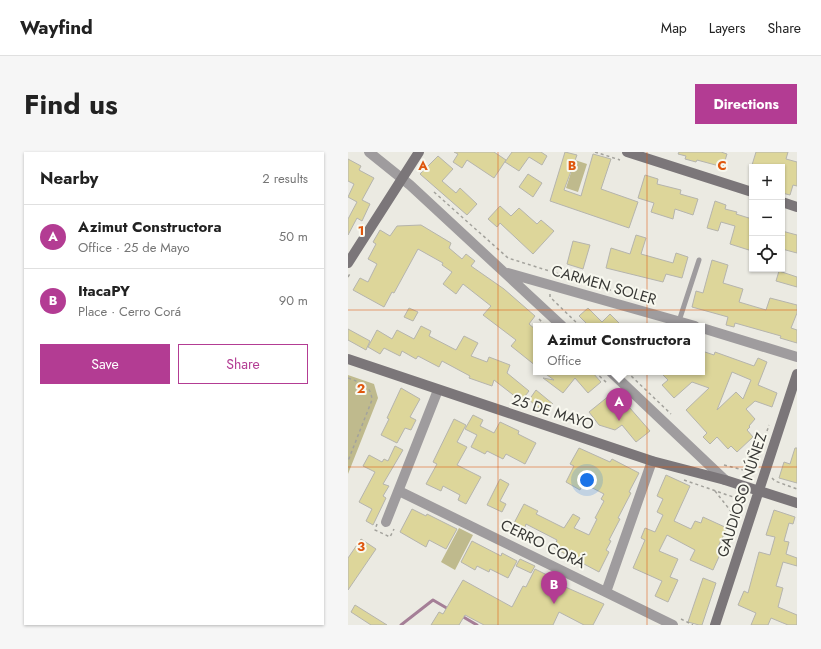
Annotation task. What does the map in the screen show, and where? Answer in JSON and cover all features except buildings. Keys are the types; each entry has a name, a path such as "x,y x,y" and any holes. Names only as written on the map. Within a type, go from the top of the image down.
{"street":[{"path":"369,152 403,179 559,323"},
{"path":"348,263 420,152"},
{"path":"627,152 749,191"},
{"path":"785,203 797,207"},
{"name":"CARMEN SOLER","path":"505,272 685,323"},
{"path":"705,329 797,357"},
{"name":"25 DE MAYO","path":"348,360 652,461 725,480 797,503"},
{"name":"GAUDIOSO NÚÑEZ","path":"715,625 797,374"},
{"path":"614,375 725,480"},
{"path":"386,522 438,390"},
{"path":"606,592 652,461"},
{"name":"CERRO CORÁ","path":"399,491 673,625"}],"lane":[{"path":"679,321 699,260"}],"path":[{"path":"433,192 508,258 506,261"},
{"name":"CARMEN SOLER","path":"508,258 635,298"},
{"path":"547,299 550,296 577,323"},
{"path":"348,378 366,385 371,390 372,400 348,461"},
{"path":"724,466 751,472 754,471"},
{"path":"749,476 751,472"},
{"path":"774,478 775,481 797,489"},
{"path":"680,479 714,491 742,498 743,502"},
{"path":"714,491 738,520"}],"shaded area":[{"path":"575,160 587,164 578,192 566,188"},
{"path":"348,375 374,384 378,398 348,474"},
{"path":"459,528 473,535 455,570 441,562"}],"waterway":[{"path":"401,625 433,600 450,610"},
{"path":"460,615 477,625"}],"place":[{"name":"Azimut Constructora","path":"619,421"},
{"name":"ItacaPY","path":"554,604"}]}
